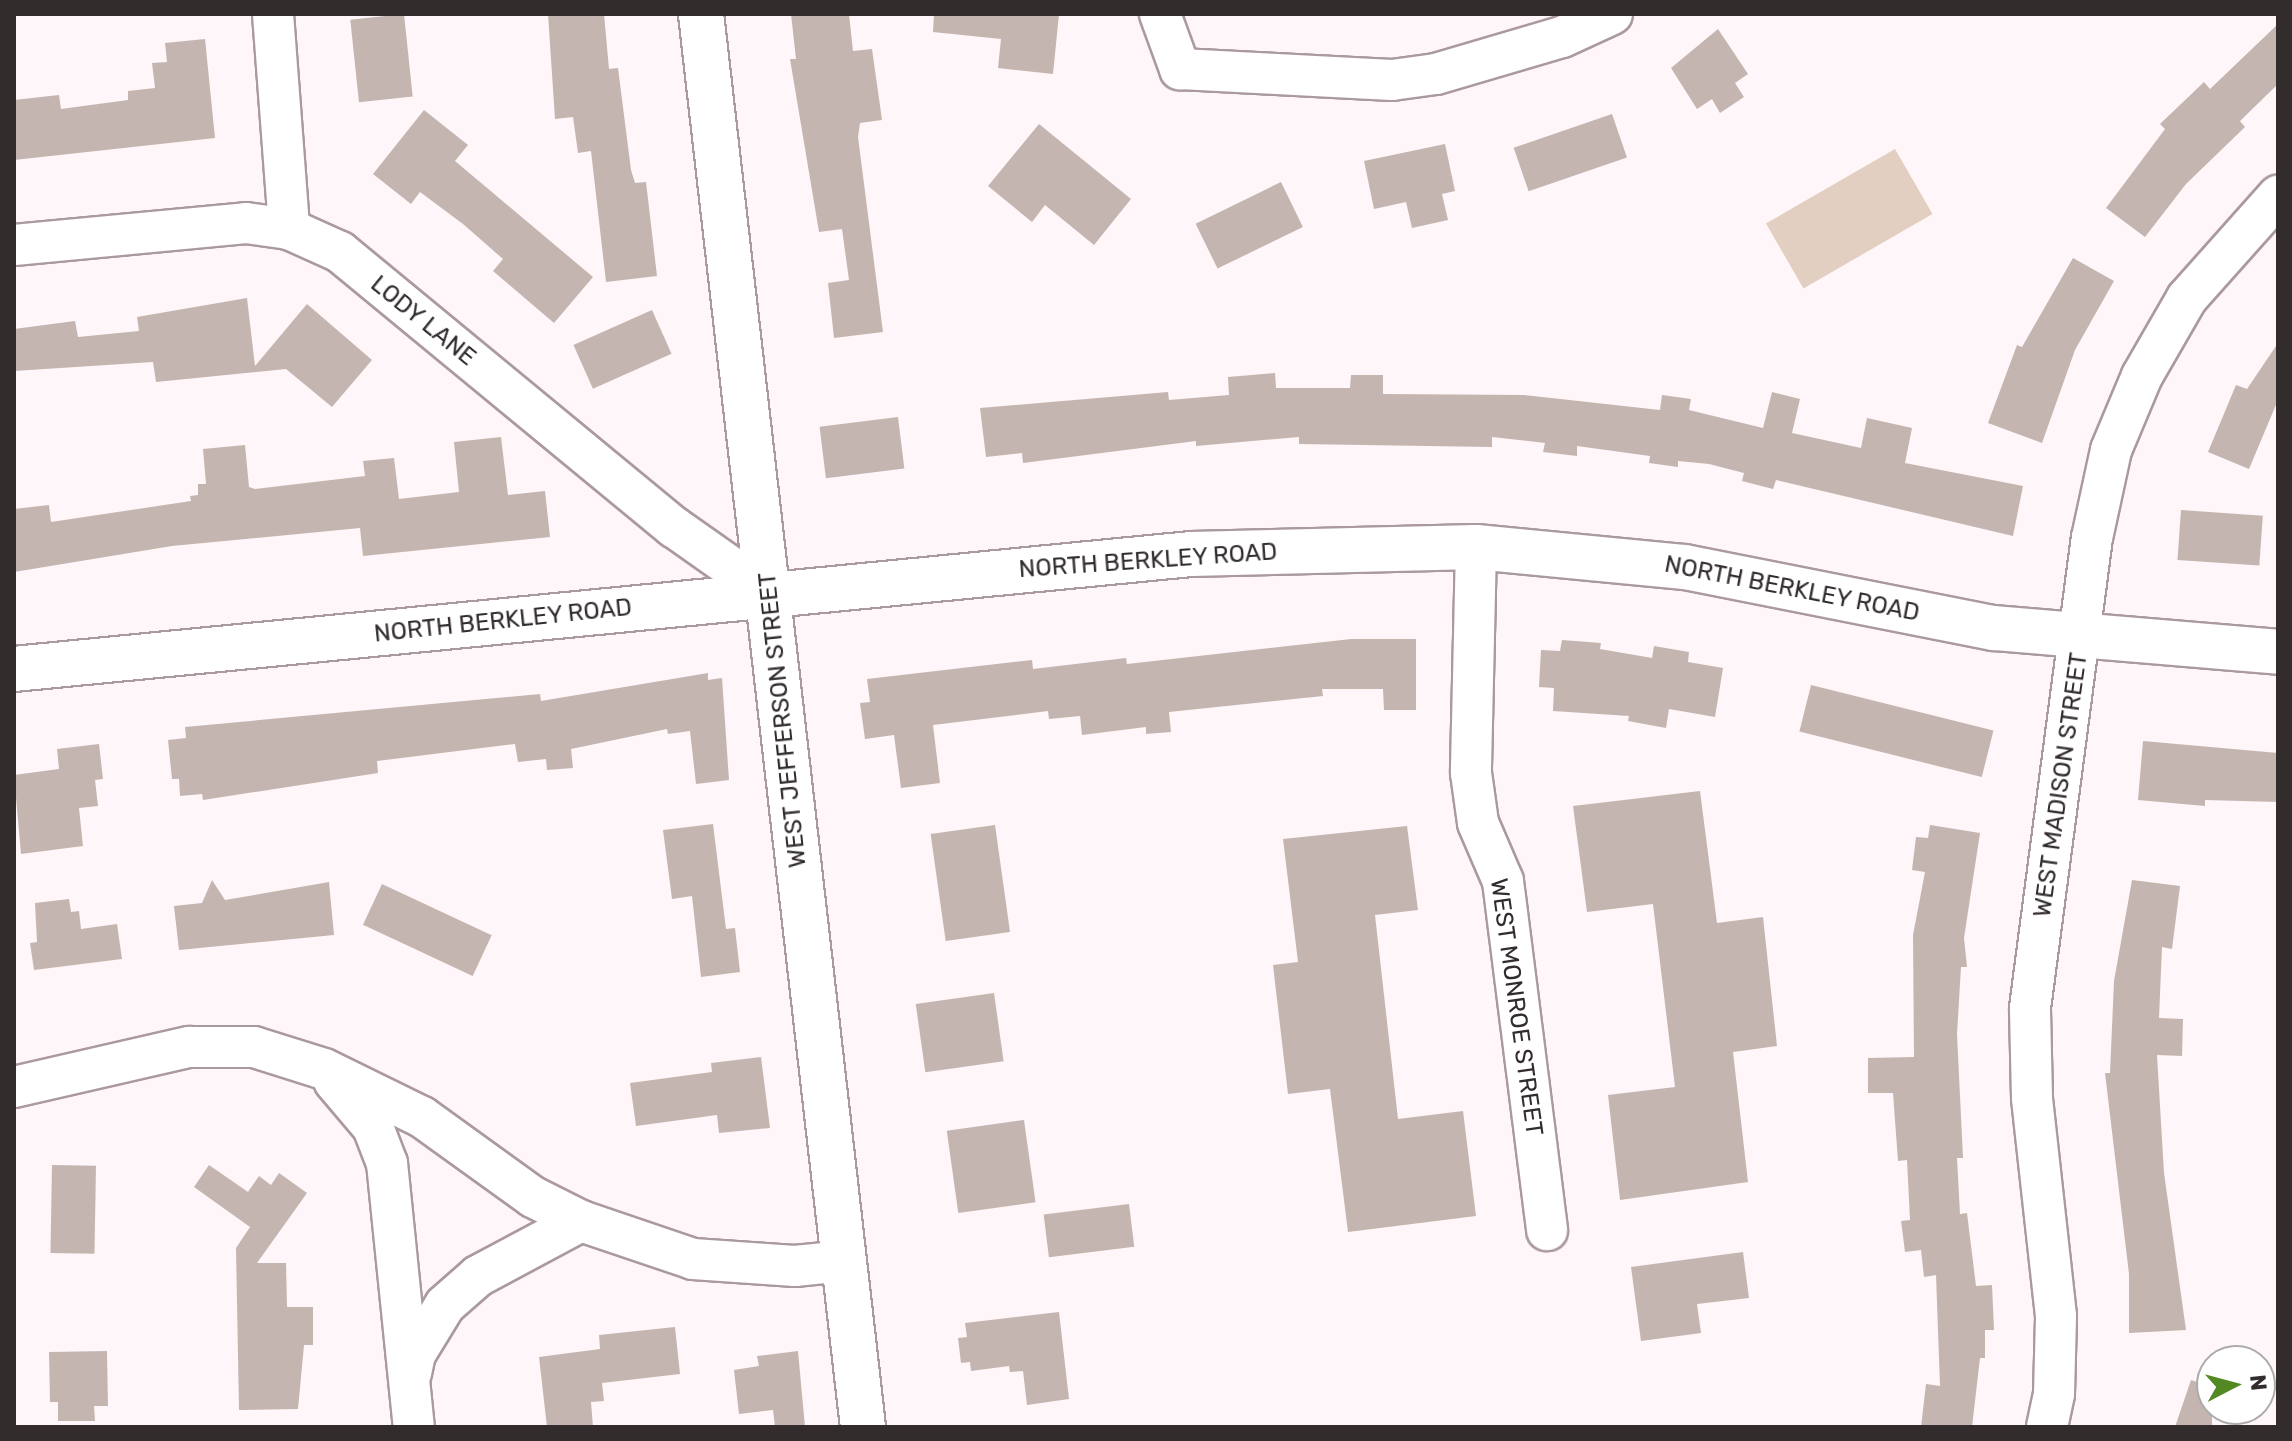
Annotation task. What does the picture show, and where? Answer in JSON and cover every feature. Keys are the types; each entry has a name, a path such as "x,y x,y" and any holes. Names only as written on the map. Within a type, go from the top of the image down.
{"street":[{"path":"273,14 289,229"},
{"name":"WEST JEFFERSON STREET","path":"701,14 863,1427"},
{"path":"1160,14 1180,69 1361,80 1436,74 1562,37 1612,14"},
{"name":"WEST MADISON STREET","path":"2047,1427 2054,1394 2056,1316 2032,1098 2030,1008 2092,538 2111,450 2142,376 2187,298 2278,196"},
{"name":"LODY LANE","path":"14,245 246,223 289,229 340,252 674,527 769,594"},
{"name":"NORTH BERKLEY ROAD","path":"14,669 1191,554 1476,547 1685,567 1994,628 2081,638 2278,652"},
{"name":"WEST MONROE STREET","path":"1476,547 1471,773 1478,823 1503,881 1547,1230"},
{"path":"14,1087 189,1047 254,1047 324,1069 422,1117 533,1197 581,1221 693,1259 795,1266 843,1261"},
{"path":"324,1069 373,1127 387,1163 414,1427"},
{"path":"410,1377 415,1354 445,1305 478,1276 581,1221"}],"shaded area":[{"path":"1895,149 1932,214 1803,288 1766,224"}],"building":[{"path":"404,14 413,97 359,102 350,20"},
{"path":"548,14 604,14 609,69 618,68 631,170 635,183 646,182 657,276 606,282 591,151 578,153 573,117 555,119"},
{"path":"791,14 849,14 853,51 872,49 882,120 860,123 858,137 883,332 834,338 828,283 849,280 842,229 819,232 790,59 796,59"},
{"path":"934,14 1059,14 1053,74 998,68 1001,39 933,32"},
{"path":"2278,24 2278,84 2240,121 2245,127 2186,184 2145,237 2106,208 2165,129 2160,124 2204,82 2210,89"},
{"path":"1718,29 1748,74 1735,83 1744,97 1720,113 1712,99 1697,109 1671,68"},
{"path":"205,39 215,138 14,160 14,100 59,95 61,109 128,100 128,91 155,88 152,63 167,62 165,43"},
{"path":"424,110 468,145 455,161 593,277 554,323 493,271 503,259 463,224 420,192 411,204 373,174"},
{"path":"1612,114 1627,157 1529,191 1514,148"},
{"path":"1039,124 1131,199 1094,245 1045,205 1032,222 988,186"},
{"path":"1445,144 1455,191 1442,194 1448,220 1412,228 1406,202 1374,209 1364,161"},
{"path":"1281,182 1303,227 1218,269 1196,224"},
{"path":"2073,258 2114,281 2075,350 2042,443 1988,423 2017,345 2022,347"},
{"path":"247,298 255,366 307,304 372,360 332,407 286,369 156,382 153,362 14,371 14,329 75,321 78,337 139,331 137,317"},
{"path":"652,310 672,354 593,389 573,345"},
{"path":"2278,343 2278,400 2249,469 2208,452 2236,385 2247,389"},
{"path":"1275,373 1276,388 1350,388 1351,375 1383,375 1383,394 1524,395 1660,410 1662,395 1691,399 1689,410 1763,428 1772,392 1800,399 1792,433 1861,448 1867,418 1912,428 1905,463 2023,486 2013,536 1776,480 1773,489 1742,481 1744,473 1709,464 1678,461 1678,467 1649,463 1650,456 1577,446 1577,456 1543,452 1545,443 1492,437 1492,447 1299,444 1299,437 1196,446 1196,441 1023,463 1022,453 986,457 980,408 1168,392 1169,400 1229,395 1228,377"},
{"path":"898,417 904,469 826,478 820,427"},
{"path":"501,437 508,495 545,491 550,537 363,556 360,528 172,546 14,572 14,509 49,505 51,522 191,501 190,496 198,495 198,484 206,484 203,449 245,445 249,487 255,489 365,476 363,461 394,458 399,499 459,492 454,442"},
{"path":"2181,510 2263,516 2259,566 2178,560"},
{"path":"1351,639 1416,639 1416,710 1384,710 1383,689 1322,689 1323,696 1169,712 1171,732 1146,734 1146,727 1082,735 1080,716 1049,719 1048,711 933,725 940,783 901,788 894,735 865,739 860,703 870,702 867,679 1032,660 1033,669 1126,658 1127,664"},
{"path":"1562,640 1601,643 1600,649 1652,658 1654,646 1689,652 1688,662 1723,668 1715,717 1669,709 1666,728 1628,721 1629,716 1553,711 1554,688 1539,687 1541,650 1560,651"},
{"path":"708,673 708,680 722,678 729,780 696,784 690,731 668,734 667,729 571,749 573,768 547,770 546,759 518,762 515,744 377,761 378,773 203,800 202,794 180,796 179,779 172,779 168,740 186,738 185,727 540,694 541,701"},
{"path":"1811,685 1993,730 1982,777 1799,732"},
{"path":"2143,741 2278,753 2278,802 2205,800 2205,806 2138,800"},
{"path":"99,744 103,779 95,780 98,806 79,808 83,846 21,854 14,775 59,769 57,749"},
{"path":"1700,791 1717,923 1763,917 1777,1046 1733,1052 1748,1182 1620,1200 1608,1095 1675,1087 1653,904 1587,912 1573,806"},
{"path":"713,824 726,929 735,928 740,972 701,977 692,896 672,899 663,830"},
{"path":"995,825 1010,932 946,941 931,834"},
{"path":"1930,825 1980,833 1964,938 1967,967 1961,967 1957,1034 1963,1158 1957,1158 1960,1214 1967,1213 1976,1286 1992,1285 1994,1330 1985,1330 1985,1358 1980,1358 1972,1427 1921,1427 1926,1384 1940,1386 1936,1275 1924,1277 1921,1250 1905,1252 1901,1221 1910,1220 1907,1160 1898,1161 1893,1093 1868,1093 1868,1058 1914,1057 1913,935 1925,872 1912,870 1916,837 1928,838"},
{"path":"1407,826 1418,910 1375,915 1398,1119 1463,1111 1476,1216 1348,1232 1330,1089 1288,1094 1273,965 1298,962 1283,839"},
{"path":"212,880 225,900 329,882 334,935 179,950 174,906 202,903"},
{"path":"2132,880 2180,886 2172,949 2162,947 2159,1018 2183,1019 2182,1056 2157,1055 2164,1173 2186,1330 2129,1333 2129,1274 2105,1073 2110,1073 2114,981"},
{"path":"382,884 492,935 473,976 363,925"},
{"path":"69,899 71,912 79,911 81,929 117,924 122,959 34,970 30,943 37,942 35,903"},
{"path":"994,993 1004,1061 925,1072 916,1004"},
{"path":"761,1057 770,1128 719,1133 717,1115 636,1126 630,1083 712,1072 711,1063"},
{"path":"1024,1120 1036,1202 958,1213 947,1131"},
{"path":"52,1165 96,1166 94,1254 50,1253"},
{"path":"209,1165 248,1192 259,1176 271,1185 279,1173 307,1193 257,1263 286,1263 287,1307 313,1307 313,1345 304,1345 298,1409 239,1410 236,1248 250,1227 194,1187"},
{"path":"1129,1204 1134,1247 1049,1257 1044,1214"},
{"path":"1743,1252 1749,1298 1697,1304 1701,1333 1641,1341 1631,1267"},
{"path":"1059,1312 1069,1399 1027,1405 1023,1371 1010,1372 1009,1366 971,1371 970,1362 961,1363 958,1338 967,1337 965,1323"},
{"path":"675,1327 680,1374 602,1383 604,1401 591,1402 593,1427 547,1427 539,1357 600,1349 599,1335"},
{"path":"107,1351 108,1406 94,1406 95,1421 58,1421 58,1402 50,1402 49,1352"},
{"path":"798,1351 805,1427 775,1427 773,1410 739,1414 734,1370 759,1366 757,1356"},
{"path":"2191,1380 2196,1382 2196,1425 2212,1427 2175,1427"}]}
